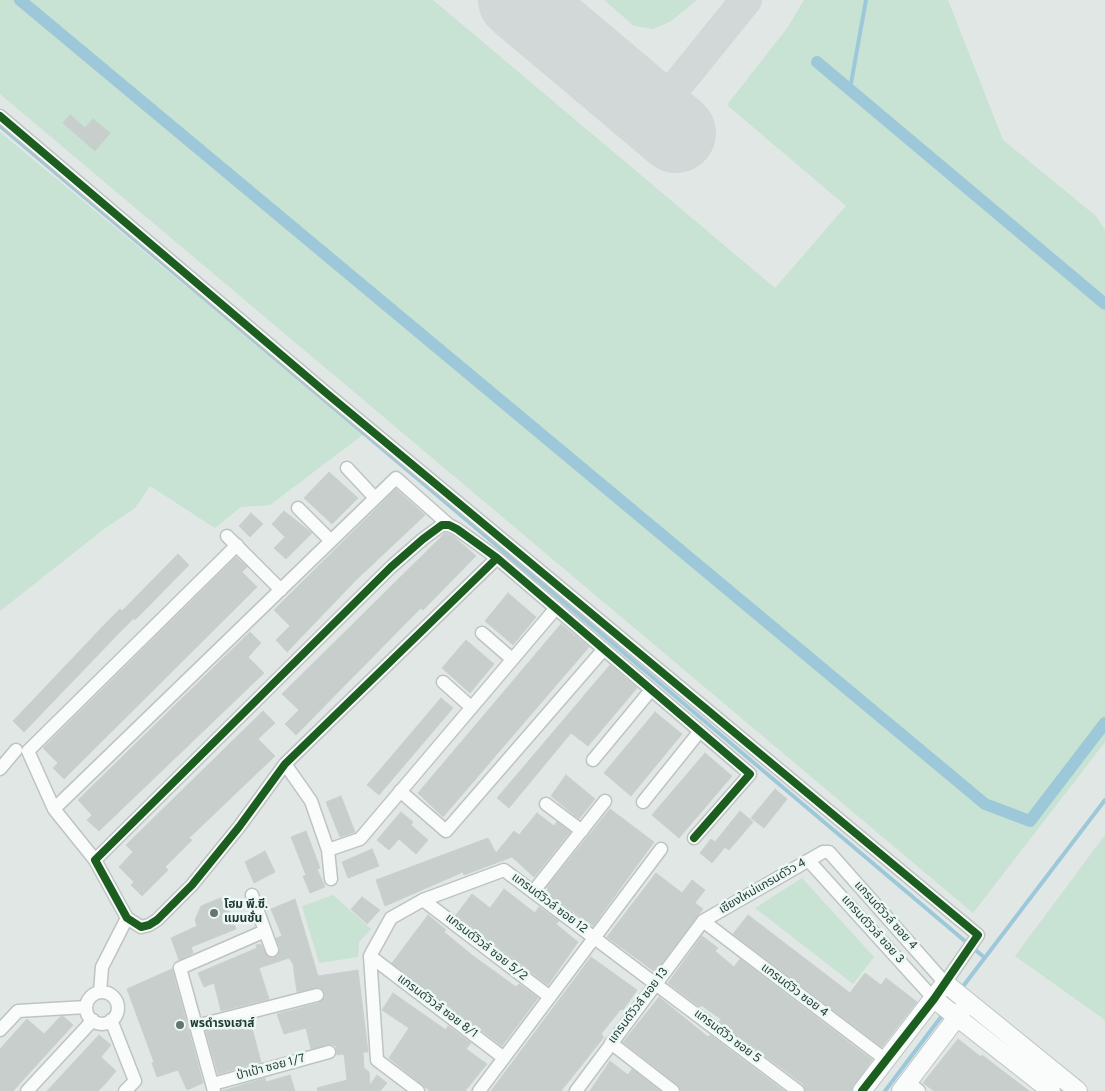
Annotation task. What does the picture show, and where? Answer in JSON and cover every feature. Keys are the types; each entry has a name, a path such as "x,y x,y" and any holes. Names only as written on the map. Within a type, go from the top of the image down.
{"street":[{"path":"0,116 325,392 976,932 977,938 948,985 862,1091"},
{"path":"347,468 375,498"},
{"path":"54,810 396,478 448,525 497,558 750,774 694,838"},
{"path":"298,508 331,541"},
{"path":"95,860 391,567 434,529 448,525"},
{"path":"227,536 280,590"},
{"path":"237,545 28,750 54,810 95,860 127,918 141,926 149,925 157,920 192,884 216,856 285,764 497,558"},
{"path":"328,850 360,839 556,608"},
{"path":"482,633 512,659"},
{"path":"400,791 446,831 604,649"},
{"path":"442,682 471,707"},
{"path":"593,760 651,690"},
{"path":"643,802 700,731"},
{"path":"0,769 16,750"},
{"path":"285,764 311,801 328,850 331,879"},
{"path":"533,892 604,801"},
{"path":"546,804 582,831"},
{"path":"479,1091 661,849"},
{"name":"เชียงใหม่แกรนด์วิว 4","path":"703,922 823,852"},
{"name":"แกรนด์วิวล์ ซอย 4","path":"823,852 829,852 948,985"},
{"name":"แกรนด์วิวล์ ซอย 3","path":"809,861 936,1000"},
{"name":"แกรนด์วิวล์ ซอย 12","path":"423,900 504,870 656,984"},
{"path":"252,895 272,950"},
{"path":"418,1091 376,1060 370,956 391,918 423,900"},
{"name":"แกรนด์วิวล์ ซอย 5/2","path":"423,900 550,997"},
{"path":"100,992 102,967 127,918"},
{"name":"แกรนด์วิวล์ ซอย 13","path":"576,1091 703,922"},
{"name":"แกรนด์วิว ซอย 4","path":"703,922 886,1060"},
{"path":"214,1088 180,968 264,930"},
{"name":"แกรนด์วิวล์ ซอย 8/1","path":"370,956 504,1058"},
{"name":"แกรนด์วิว ซอย 5","path":"656,984 798,1091"},
{"path":"948,985 1078,1091"},
{"path":"100,992 110,994 117,1002 117,1012 112,1020 102,1024 92,1020 86,1007 91,997 100,992"},
{"path":"196,1026 317,995"},
{"path":"936,1000 1051,1091"},
{"path":"909,1088 967,1000"},
{"path":"0,1030 18,1011 86,1007"},
{"path":"27,1091 92,1020"},
{"path":"112,1020 135,1081 126,1091"},
{"path":"611,1043 673,1091"},
{"name":"ป่าเป้า ซอย 1/7","path":"214,1088 329,1052"}],"green space":[{"path":"0,0 433,0 775,288 846,206 727,105 788,27 804,0 948,0 1003,140 1096,216 1105,230 1105,742 973,913 0,94"},
{"path":"604,0 697,0 671,21 653,29 634,26"},
{"path":"0,132 364,434 270,505 241,507 215,528 150,486 135,508 104,529 0,611"},
{"path":"1105,835 1105,1020 1015,956"},
{"path":"802,878 874,957 853,984 755,908"},
{"path":"333,895 371,929 359,942 358,957 319,963 302,906"}],"building":[{"path":"70,115 85,128 93,119 110,133 95,151 63,123"},
{"path":"329,472 358,498 332,524 304,498"},
{"path":"396,489 425,515 355,581 287,652 276,640 290,626 274,610"},
{"path":"284,511 312,533 286,559 274,548 285,537 272,524"},
{"path":"251,513 263,524 250,537 239,526"},
{"path":"445,533 453,536 476,556 423,610 421,608 296,735 285,724 299,710 282,694"},
{"path":"178,554 189,565 135,620 134,618 119,633 24,732 13,721 107,622 120,609 122,611"},
{"path":"236,557 247,567 242,572 257,587 64,779 53,768 58,763 43,748"},
{"path":"508,593 536,617 513,645 485,621"},
{"path":"561,624 589,647 443,817 418,793"},
{"path":"250,632 261,643 248,657 264,673 99,831 87,820 92,815 78,800"},
{"path":"466,640 494,664 470,693 442,668"},
{"path":"610,665 637,688 588,746 571,733 509,808 497,798"},
{"path":"441,698 453,708 379,795 367,785"},
{"path":"263,711 275,723 258,739 275,756 189,838 192,840 165,867 168,870 142,896 131,885 134,882 119,867 133,852 126,845"},
{"path":"655,712 682,734 631,796 604,773"},
{"path":"705,753 732,776 679,838 652,815"},
{"path":"566,775 595,799 579,819 551,796"},
{"path":"775,789 787,799 764,828 751,818"},
{"path":"341,796 355,832 340,837 326,802"},
{"path":"610,809 654,842 593,926 549,894 547,887"},
{"path":"740,811 753,822 729,850 725,847 712,863 700,853 711,839 715,842"},
{"path":"401,812 413,822 411,825 428,840 416,854 399,839 389,850 377,840"},
{"path":"537,813 554,826 557,822 570,832 534,877 512,857 464,875 463,872 385,906 376,880 488,838 496,853 514,831 519,835"},
{"path":"306,831 320,868 317,869 325,887 310,893 303,876 306,875 291,837"},
{"path":"372,849 379,866 348,878 342,862"},
{"path":"265,851 275,872 254,883 245,862"},
{"path":"656,873 682,893 692,880 705,890 695,903 703,909 655,972 607,937"},
{"path":"504,889 535,913 539,907 559,921 556,924 578,942 548,985 456,915 472,894 490,908"},
{"name":"โฮม พี.ซี. แมนชั่น","path":"223,897 236,929 191,947 193,953 179,960 171,938 197,926 195,920 201,906"},
{"path":"362,897 380,910 367,924 351,909"},
{"path":"295,899 318,976 358,970 368,1052 363,1052 364,1068 369,1072 370,1085 377,1075 387,1083 380,1091 318,1091 317,1088 347,1080 344,1054 337,1055 336,1046 331,1044 311,1049 306,1028 284,1034 277,1014 319,1003 325,997 323,990 319,987 297,992 293,964 289,958 259,968 269,999 221,1011 214,983 204,987 198,973 257,948 256,945 261,944 265,953 270,958 278,956 280,948 276,938 282,936 271,909"},
{"path":"428,915 446,930 444,932 472,955 516,987 519,984 538,998 502,1046 392,963"},
{"path":"748,915 850,993 865,973 881,985 886,978 917,1002 882,1047 733,934"},
{"path":"702,936 718,948 715,951 734,967 740,959 872,1060 851,1091 806,1091 803,1084 719,1022 721,1019 701,1005 700,1007 668,983"},
{"path":"591,957 637,990 623,1010 621,1009 601,1034 604,1037 561,1091 491,1091"},
{"path":"172,969 203,1083 187,1090 178,1070 157,1077 152,1063 154,1062 127,989"},
{"path":"393,993 446,1030 448,1026 471,1043 466,1049 487,1064 465,1091 430,1091 389,1058 409,1028 382,1010"},
{"path":"659,997 708,1037 710,1035 784,1091 681,1091 678,1085 623,1042"},
{"path":"63,1016 73,1025 13,1091 0,1091 0,1049 27,1019 44,1034"},
{"path":"250,1021 261,1062 218,1074 206,1032"},
{"path":"99,1035 111,1045 101,1057 116,1071 105,1084 98,1091 47,1091"},
{"path":"958,1039 1029,1091 934,1091 923,1083"},
{"path":"610,1061 628,1075 632,1069 660,1091 590,1091"},
{"path":"290,1075 295,1091 222,1091 265,1078 266,1082"}],"waterway":[{"path":"20,0 985,804 1030,821 1105,723"},
{"path":"850,89 866,0"},
{"path":"817,62 1105,304"},
{"path":"0,126 985,958"},
{"path":"961,989 1105,800"},
{"path":"885,1091 944,1013"}],"taxiway":[{"path":"654,114 746,0"}],"runway":[{"path":"518,0 676,133"}],"cycle path":[{"path":"0,116 325,392 978,935 934,999 862,1091"},
{"path":"497,558 285,764 239,827 192,885 157,920 141,927 127,918 95,860 391,567 442,525 449,525 457,529 497,558 750,774 694,838"}],"place":[{"name":"โฮม พี.ซี. แมนชั่น","path":"214,913"},
{"name":"พรดำรงเฮาส์","path":"180,1025"}]}
